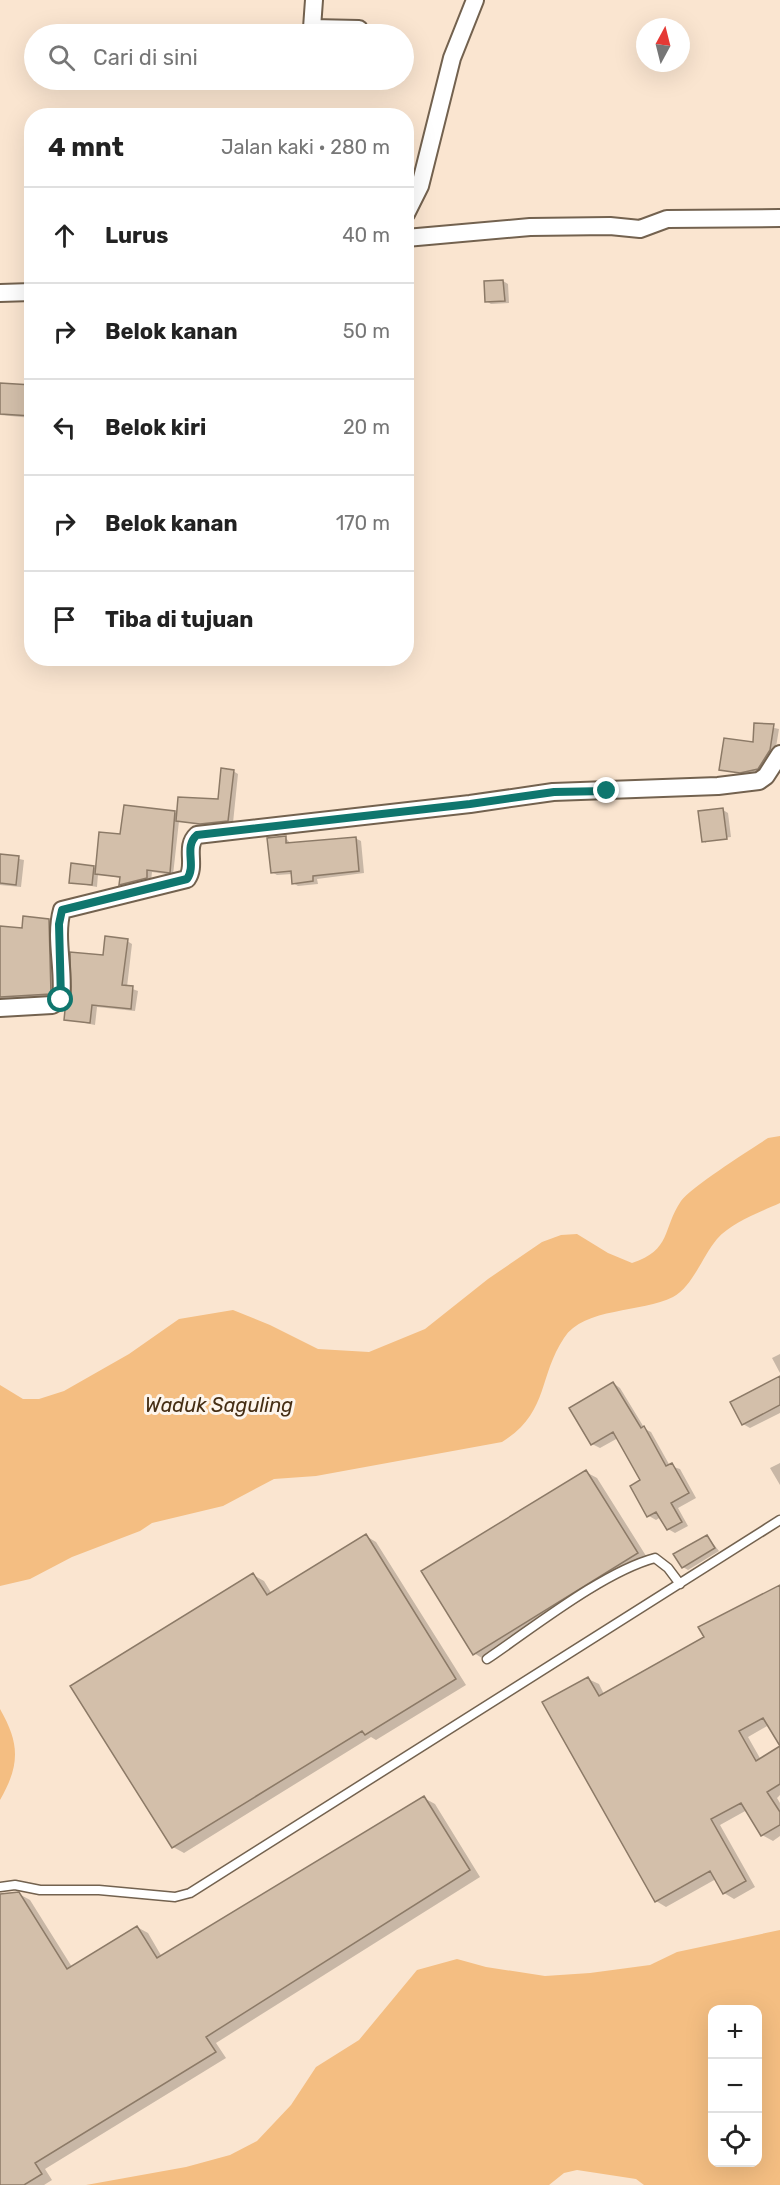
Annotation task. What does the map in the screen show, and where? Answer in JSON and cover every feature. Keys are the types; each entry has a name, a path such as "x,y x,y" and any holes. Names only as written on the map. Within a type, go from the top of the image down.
{"street":[{"path":"312,24 314,0"},
{"path":"414,195 426,166 452,58 475,0"},
{"path":"414,237 530,227 610,226 640,229 667,219 780,218"},
{"path":"0,293 24,292"},
{"path":"0,1008 52,1005 61,1000 59,924 62,910 187,879 192,869 190,845 197,835 470,804 554,792 718,786 759,781 766,776 775,758 780,754"}],"lane":[{"path":"0,1887 15,1885 40,1890 99,1890 175,1897 190,1893 780,1520"},
{"path":"487,1659 554,1613 633,1564 655,1558 668,1568 680,1584"}],"water":[{"name":"Waduk Saguling","path":"780,1136 780,1203 746,1218 723,1233 686,1286 673,1297 646,1306 599,1316 573,1328 556,1352 541,1394 528,1419 502,1442 316,1476 274,1479 223,1506 152,1523 140,1531 72,1557 30,1579 0,1586 0,1385 23,1399 39,1399 64,1391 129,1354 179,1319 233,1310 318,1349 369,1352 425,1329 488,1279 542,1242 561,1235 577,1234 608,1253 632,1263 645,1258 660,1245 675,1211 687,1194 768,1138"},
{"path":"0,1709 11,1733 15,1754 11,1776 0,1800"},
{"path":"780,1930 780,2185 644,2185 636,2179 577,2170 564,2173 549,2185 86,2185 186,2167 230,2155 257,2141 291,2105 316,2067 359,2040 417,1970 457,1959 486,1967 545,1976 650,1965 677,1952"}],"building":[{"path":"503,280 505,301 485,302 484,281"},
{"path":"0,383 24,384 24,416 0,414"},
{"path":"754,723 774,724 770,750 758,769 740,773 719,770 724,738 753,742"},
{"path":"221,768 234,770 228,821 200,824 176,821 178,797 218,799"},
{"path":"124,805 175,811 170,873 147,870 147,878 119,885 120,877 95,874 99,832 120,834"},
{"path":"723,808 727,839 702,842 698,811"},
{"path":"286,836 286,843 356,837 359,871 313,876 313,881 292,884 291,871 271,873 267,838"},
{"path":"0,854 19,856 16,885 0,883"},
{"path":"71,863 94,866 92,885 69,883"},
{"path":"23,916 49,919 51,994 0,997 0,926 22,928"},
{"path":"105,936 128,939 122,985 133,986 131,1009 92,1005 90,1023 64,1020 65,1010 71,1001 70,952 103,955"},
{"path":"780,1376 780,1405 742,1425 730,1402"},
{"path":"613,1382 641,1428 644,1426 666,1466 672,1463 689,1493 671,1503 682,1522 667,1530 656,1512 647,1517 630,1486 640,1480 613,1432 591,1445 569,1408"},
{"path":"586,1470 638,1553 473,1655 421,1571"},
{"path":"366,1534 456,1679 365,1735 362,1731 172,1848 70,1686 253,1573 267,1595"},
{"path":"707,1535 715,1548 682,1568 673,1554"},
{"path":"780,1585 780,1746 780,1784 767,1792 780,1812 780,1825 761,1836 741,1803 711,1819 746,1881 723,1894 710,1871 655,1902 542,1702 588,1677 599,1696 704,1637 698,1627","holes":["763,1718 780,1746 756,1761 739,1731"]},
{"path":"424,1796 470,1870 206,2037 216,2052 35,2163 42,2174 24,2185 0,2185 0,1894 19,1892 67,1969 137,1926 157,1958"}],"route":[{"path":"61,1000 62,954 59,924 62,910 187,879 192,869 190,845 197,835 470,804 554,792 607,791"}]}
